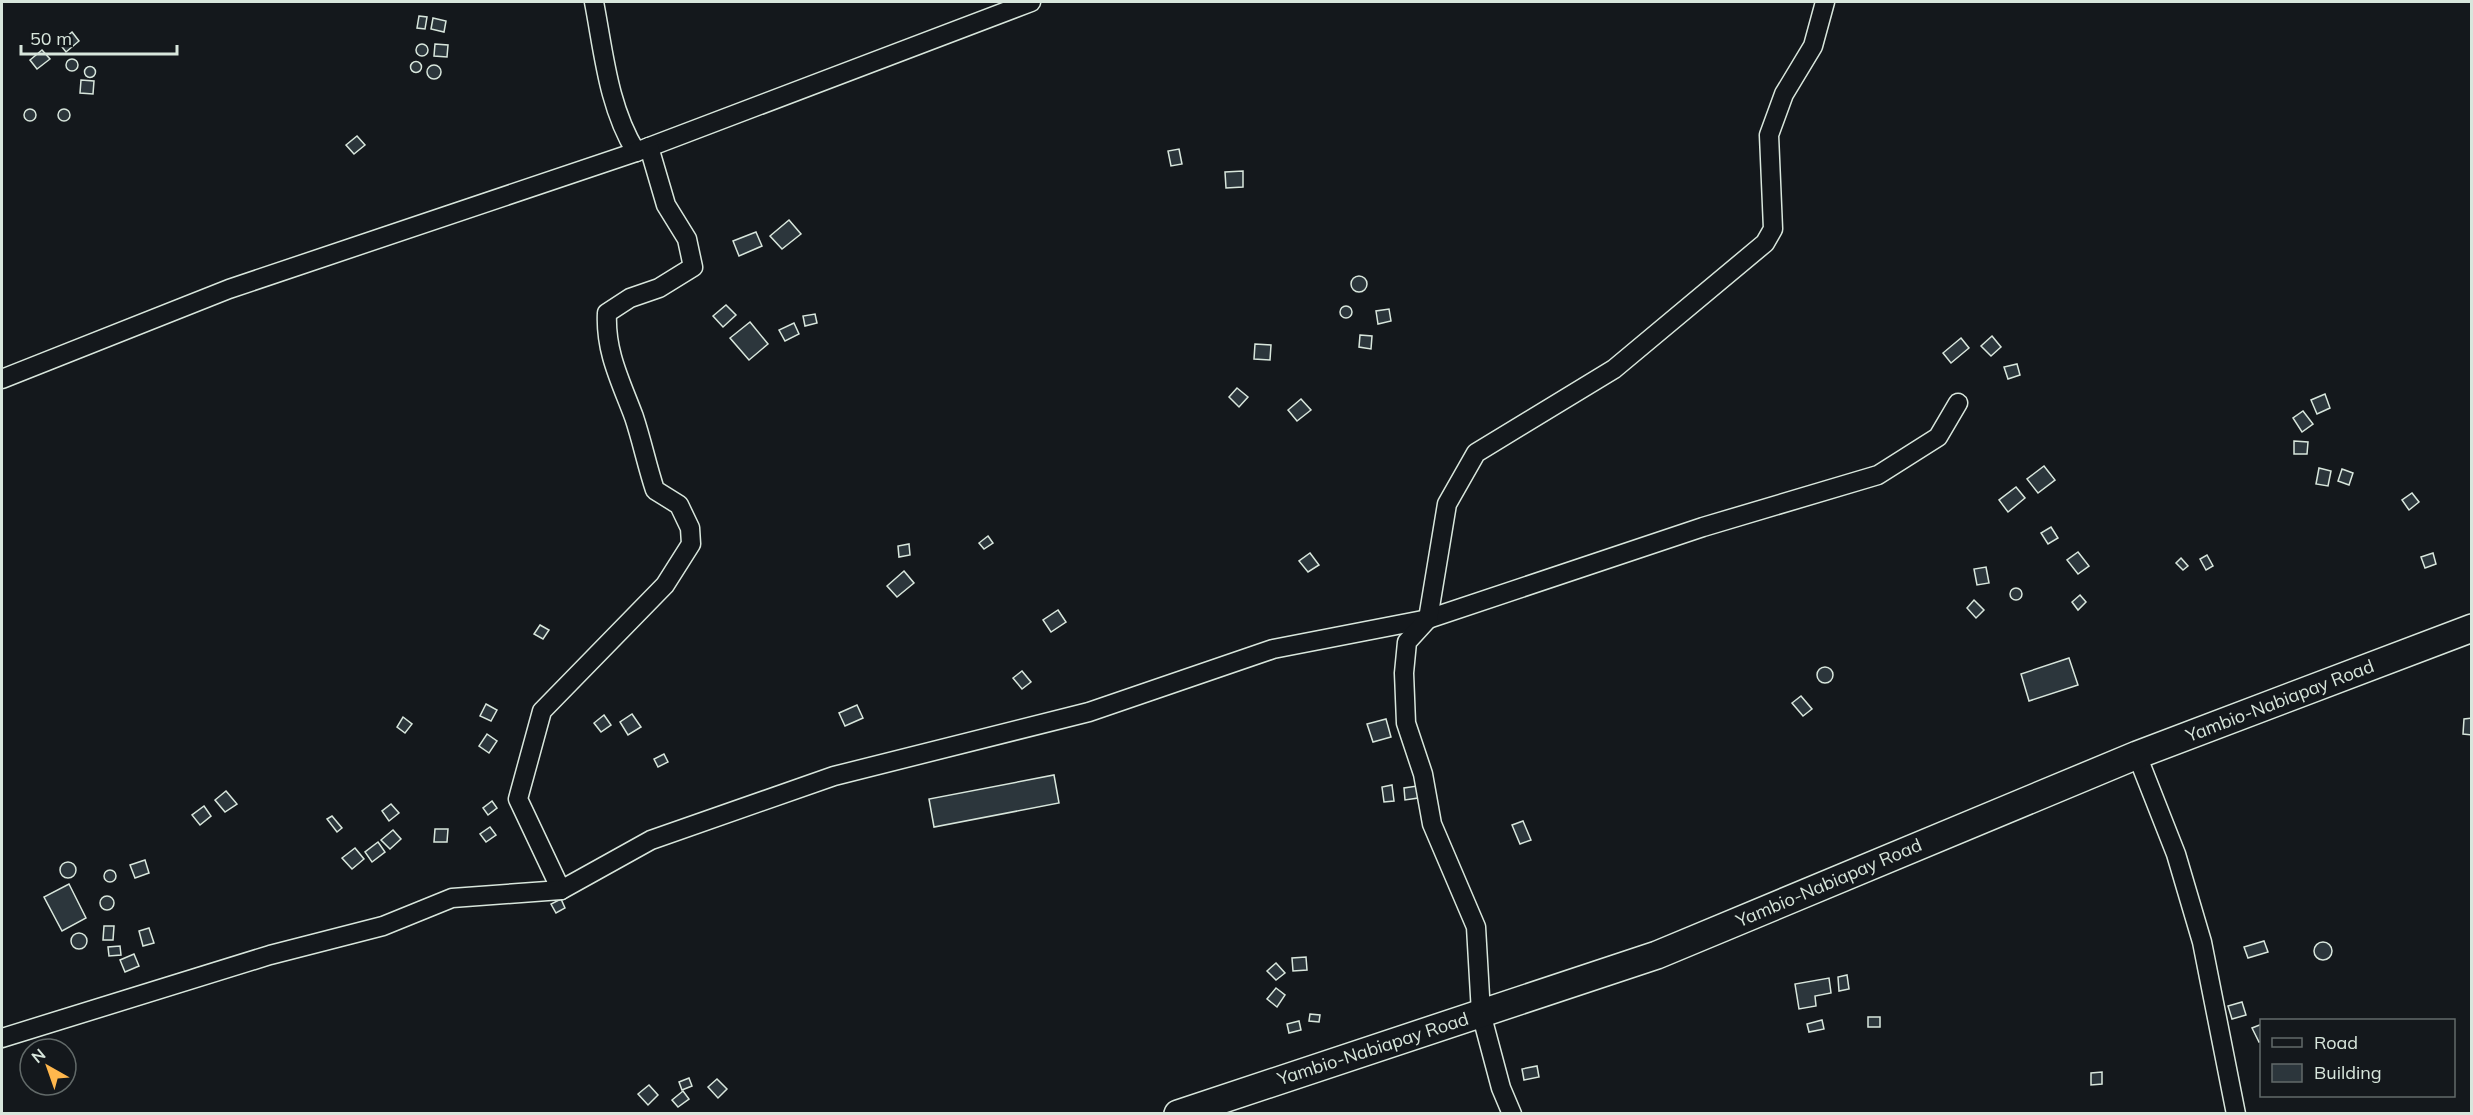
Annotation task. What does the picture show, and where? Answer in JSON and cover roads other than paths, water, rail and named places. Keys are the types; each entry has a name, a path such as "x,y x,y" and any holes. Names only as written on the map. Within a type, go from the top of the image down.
{"main road":[{"name":"Yambio-Nabiapay Road","path":"1178,1113 1657,955 2137,754 2472,628"}],"street":[{"path":"561,890 518,799 542,711 664,585 691,544 690,528 679,505 655,490 634,418 614,370 606,332 607,313 630,298 659,288 693,267 687,239 666,205 643,150 623,131 610,97 594,2"},
{"path":"2,379 229,289 643,150 1032,2"},
{"path":"1512,1113 1501,1088 1481,1013 1476,927 1432,824 1423,774 1406,723 1404,673 1407,642 1428,619 1447,504 1476,453 1614,369 1765,243 1773,229 1769,135 1784,94 1813,46 1825,2"},
{"path":"2,1038 270,955 383,926 452,898 561,890 651,840 834,776 1089,712 1274,649 1428,619 1703,527 1878,475 1938,437 1958,403"},
{"path":"2137,754 2176,854 2202,942 2236,1113"}]}
